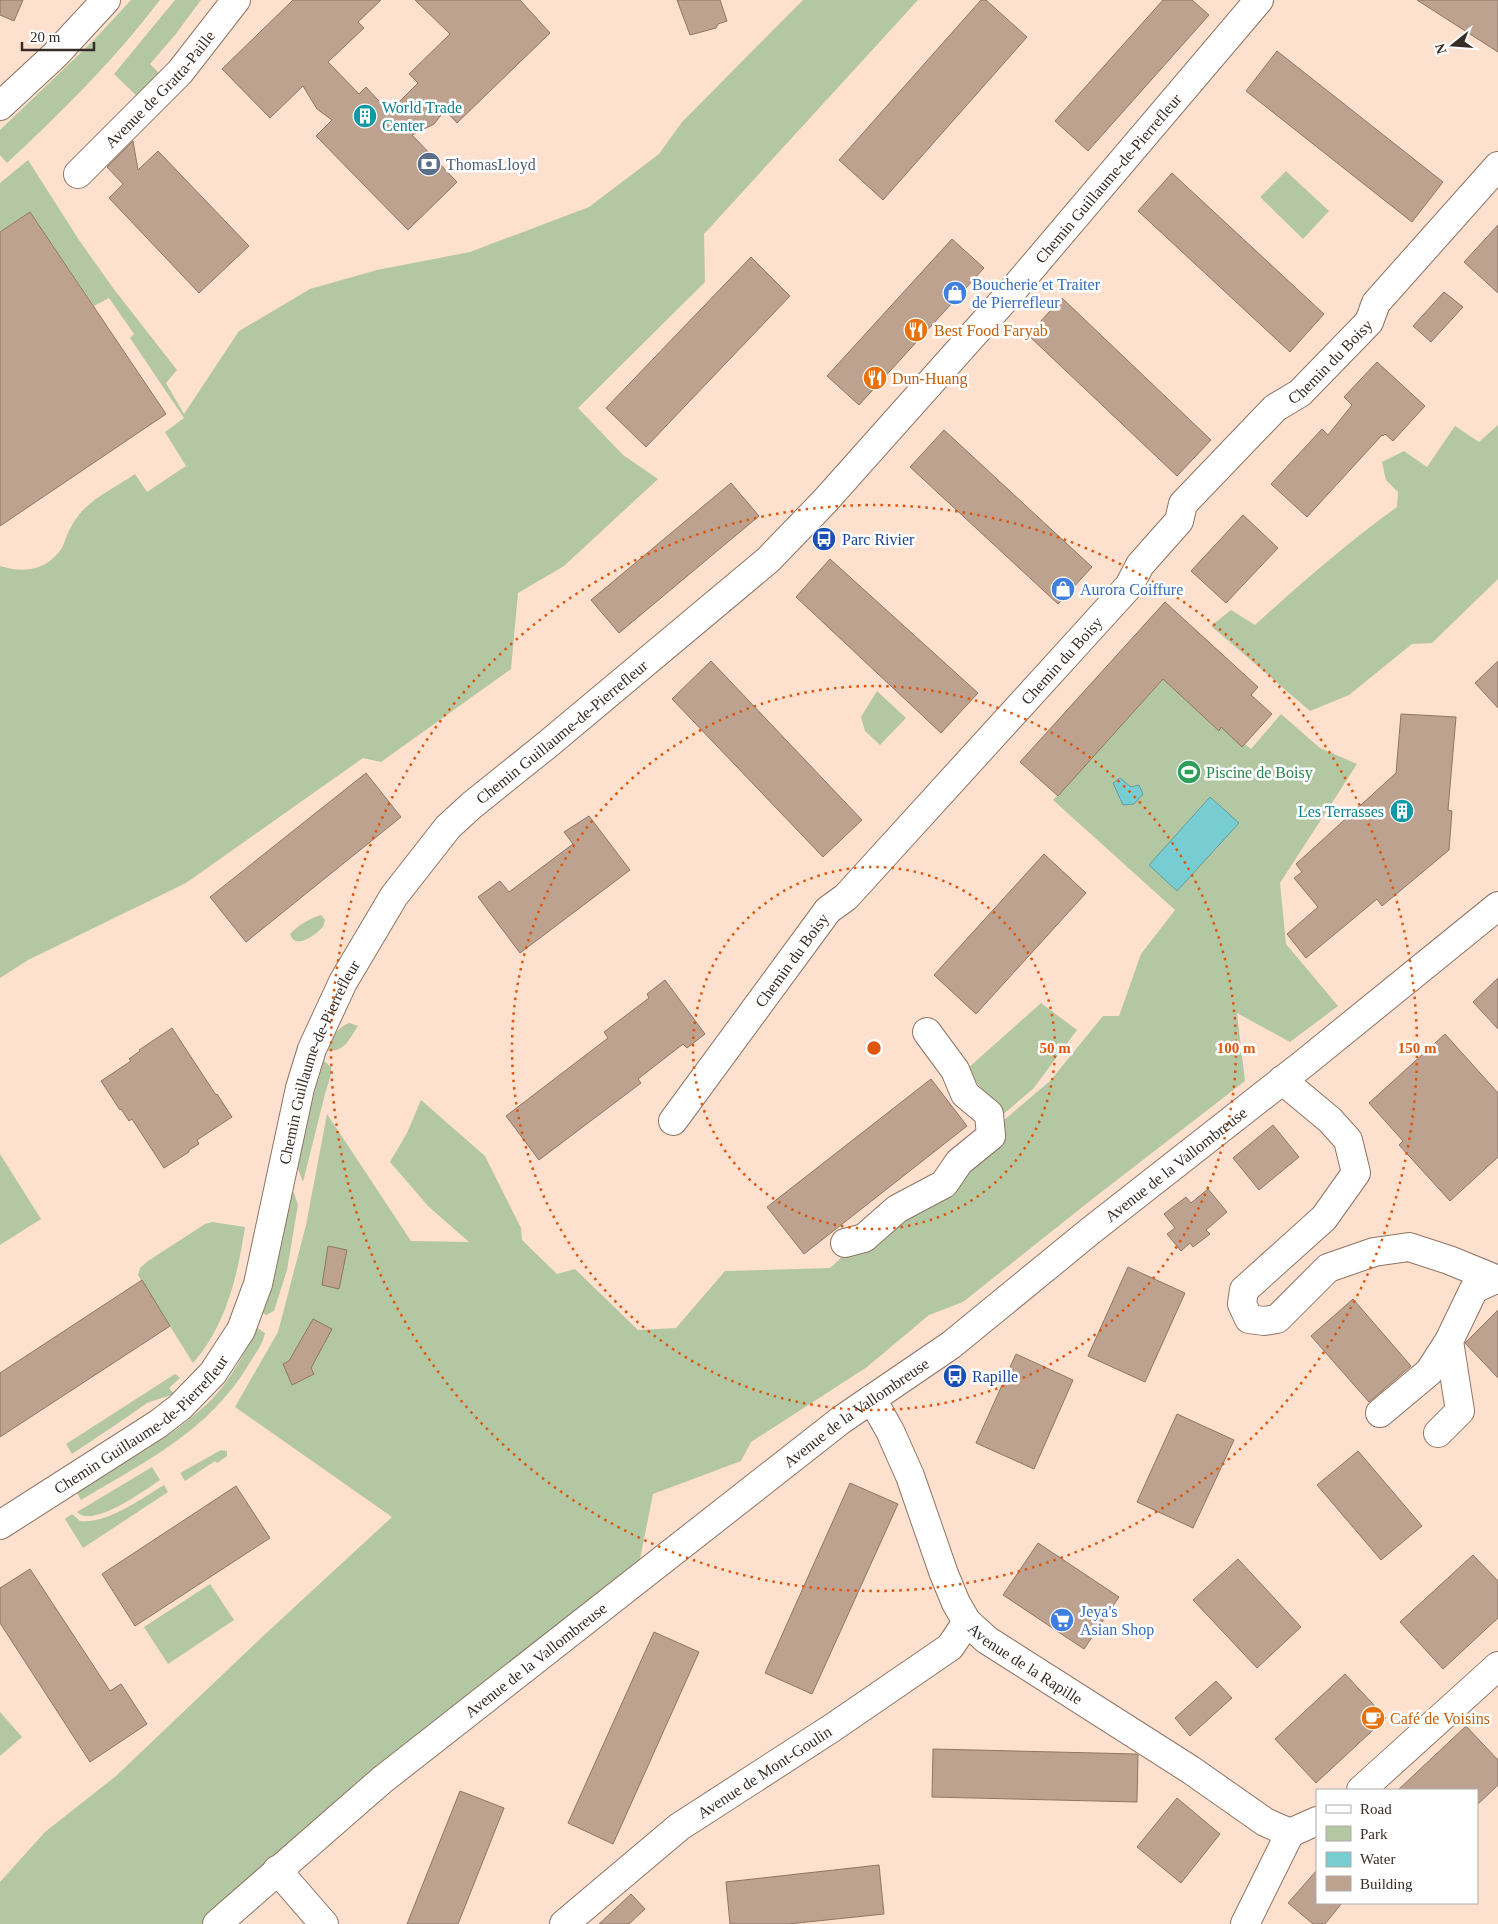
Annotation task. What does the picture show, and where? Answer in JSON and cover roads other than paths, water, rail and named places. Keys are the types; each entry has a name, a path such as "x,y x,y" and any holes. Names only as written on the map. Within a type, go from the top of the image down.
{"street":[{"path":"0,106 55,55 106,0"},
{"name":"Avenue de Gratta-Paille","path":"78,174 180,72 236,0"},
{"name":"Chemin Guillaume-de-Pierrefleur","path":"0,1525 158,1424 180,1407 213,1373 229,1350 241,1330 258,1284 300,1088 312,1049 343,982 394,896 448,827 775,553 825,500 1013,290 1258,0"},
{"name":"Chemin du Boisy","path":"673,1121 828,910 846,897 1129,586 1140,565 1179,521 1183,504 1276,408 1300,393 1369,322 1376,302 1498,166"},
{"name":"Avenue de la Vallombreuse","path":"224,1922 277,1870 382,1780 841,1420 951,1345 1089,1232 1498,906"},
{"path":"845,1243 864,1238 897,1209 944,1184 959,1162 992,1136 989,1114 965,1094 956,1070 927,1032"},
{"path":"1282,1080 1330,1120 1348,1140 1356,1173 1324,1218 1256,1277 1244,1290 1242,1304 1249,1319 1264,1321 1276,1319 1328,1268 1374,1252 1409,1247 1450,1260 1497,1279"},
{"path":"1380,1413 1429,1372 1450,1341 1474,1290 1497,1279"},
{"path":"1438,1433 1460,1411 1450,1341"},
{"name":"Avenue de la Rapille","path":"872,1399 890,1431 910,1476 944,1574 967,1622 987,1640 1191,1770 1265,1822 1290,1832"},
{"name":"Avenue de Mont-Goulin","path":"564,1924 679,1827 832,1728 950,1647 967,1622"},
{"path":"1362,1789 1498,1666"},
{"path":"1245,1924 1290,1832 1316,1821"},
{"path":"277,1870 324,1924"}],"water":[{"path":"1120,778 1131,787 1139,785 1143,794 1134,804 1123,805 1113,783"},
{"path":"1210,797 1239,823 1177,891 1149,865"}],"place":[{"name":"World Trade Center","path":"365,116"},
{"name":"ThomasLloyd","path":"429,164"},
{"name":"Boucherie et Traiter de Pierrefleur","path":"955,293"},
{"name":"Best Food Faryab","path":"916,330"},
{"name":"Dun-Huang","path":"875,378"},
{"name":"Parc Rivier","path":"824,539"},
{"name":"Aurora Coiffure","path":"1063,589"},
{"name":"Piscine de Boisy","path":"1189,772"},
{"name":"Les Terrasses","path":"1402,811"},
{"name":"Rapille","path":"955,1376"},
{"name":"Jeya's Asian Shop","path":"1062,1620"},
{"name":"Café de Voisins","path":"1373,1718"}]}
